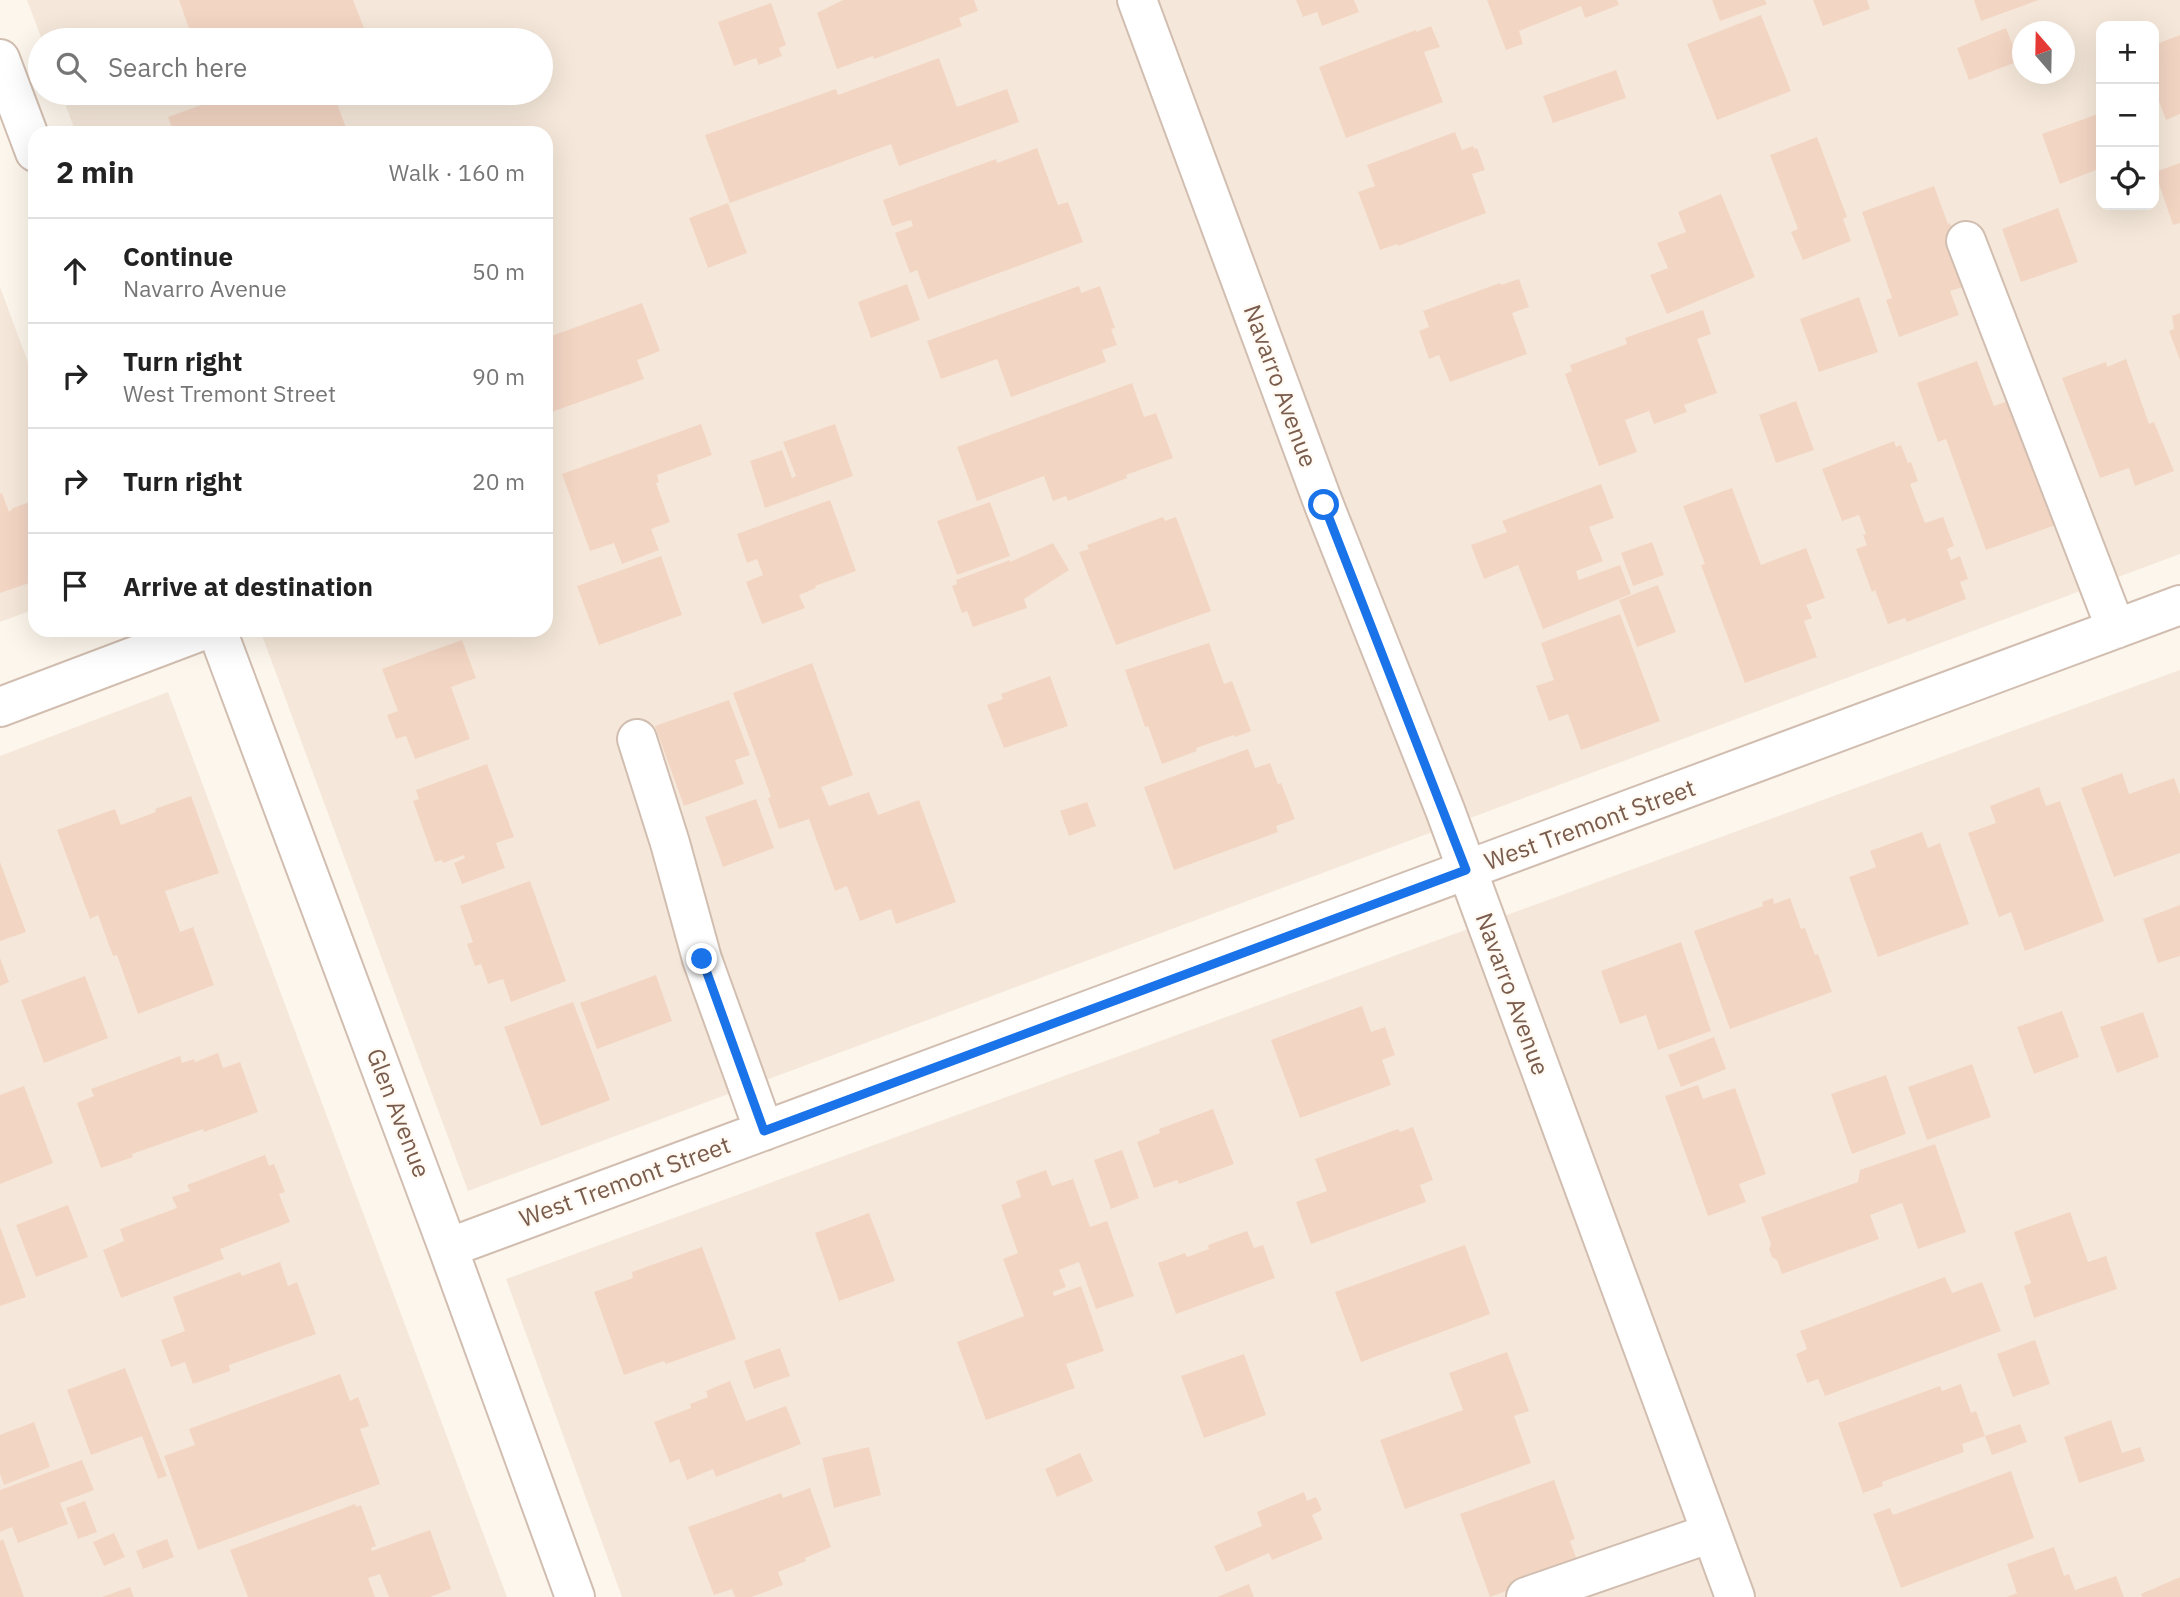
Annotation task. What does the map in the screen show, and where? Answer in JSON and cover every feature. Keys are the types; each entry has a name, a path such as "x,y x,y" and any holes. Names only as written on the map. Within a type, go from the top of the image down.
{"street":[{"name":"Navarro Avenue","path":"1137,0 1324,505 1466,870 1735,1597"},
{"path":"0,59 28,133"},
{"path":"1966,241 2116,629"},
{"name":"West Tremont Street","path":"448,1248 2180,606"},
{"path":"0,707 185,637"},
{"name":"Glen Avenue","path":"220,637 575,1597"},
{"path":"637,739 670,843 702,959 764,1131"},
{"path":"1526,1597 1711,1533"}],"shaded area":[{"path":"27,0 2180,0 2180,554 468,1191 263,637 553,637 553,126 73,126 66,105 553,105 553,28 38,28"},
{"path":"0,287 28,362 28,612 0,622"},
{"path":"2180,670 2180,1597 622,1597 506,1279"},
{"path":"168,692 507,1597 0,1597 0,756"}],"building":[{"path":"179,0 353,0 364,28 189,28"},
{"path":"843,0 974,0 978,11 959,18 962,26 874,59 873,56 837,69 817,13"},
{"path":"1296,0 1354,0 1359,12 1322,26 1317,12 1303,17"},
{"path":"1487,0 1617,0 1619,5 1585,18 1581,6 1519,31 1523,44 1506,50"},
{"path":"1712,0 1765,0 1767,4 1720,21"},
{"path":"1813,0 1867,0 1870,9 1823,26"},
{"path":"1974,0 2039,0 1981,21"},
{"path":"771,3 786,45 779,48 782,56 759,65 756,58 734,66 718,22"},
{"path":"1761,15 1791,91 1717,120 1687,44"},
{"path":"1431,26 1440,47 1424,52 1443,102 1346,138 1319,67"},
{"path":"2006,28 2012,43 2012,64 1969,80 1957,48"},
{"path":"2180,35 2180,114 2166,120 2159,101 2159,43"},
{"path":"939,58 957,107 1007,89 1019,122 899,166 891,144 730,203 705,135 836,89 838,95"},
{"path":"1616,70 1626,98 1553,123 1543,96"},
{"path":"202,105 338,105 345,126 171,126 168,117"},
{"path":"2096,115 2096,170 2060,184 2042,134"},
{"path":"1455,132 1462,150 1473,146 1474,149 1477,148 1485,170 1472,174 1486,213 1398,246 1397,244 1380,250 1358,192 1375,186 1367,165"},
{"path":"1817,137 1847,217 1843,219 1851,241 1803,260 1791,232 1798,229 1770,155"},
{"path":"1037,148 1058,205 1068,202 1083,242 928,299 917,270 910,273 895,233 913,226 911,220 892,226 883,200 996,159 997,163"},
{"path":"2180,163 2180,223 2173,225 2159,184 2159,171"},
{"path":"1934,186 1959,246 1969,285 1950,291 1959,315 1899,337 1886,300 1892,298 1862,212"},
{"path":"1721,194 1755,277 1667,314 1650,275 1668,268 1657,243 1686,232 1678,212"},
{"path":"728,203 747,253 708,268 689,218"},
{"path":"2058,208 2078,262 2021,282 2002,229"},
{"path":"1519,279 1529,307 1512,313 1527,354 1450,382 1439,355 1429,359 1419,331 1429,327 1423,311 1500,283 1501,285"},
{"path":"907,284 920,320 871,338 858,302"},
{"path":"1079,286 1081,293 1100,286 1115,328 1111,329 1117,345 1102,350 1106,362 1011,397 997,359 941,379 927,341"},
{"path":"1859,297 1878,352 1819,372 1800,319"},
{"path":"642,303 660,351 637,360 644,379 553,412 553,335"},
{"path":"1703,310 1711,334 1697,339 1717,393 1684,405 1687,412 1654,424 1649,411 1625,420 1637,452 1599,466 1565,374 1572,371 1570,365 1627,344 1625,338"},
{"path":"2180,313 2180,360 2169,331 2174,329 2172,316"},
{"path":"2126,359 2149,424 2154,422 2174,471 2135,486 2129,468 2100,478 2062,378 2106,362 2107,367"},
{"path":"1977,361 1994,406 2016,398 2061,523 1986,550 1946,439 1938,442 1917,383"},
{"path":"1132,383 1144,417 1156,413 1173,458 1068,501 1066,496 1053,501 1044,476 977,501 957,447"},
{"path":"1796,401 1814,450 1776,463 1759,415"},
{"path":"701,424 712,455 657,475 659,482 656,483 670,522 651,529 659,550 622,564 614,543 590,551 562,474"},
{"path":"835,424 853,476 765,508 750,461 782,450 792,478 796,476 783,442"},
{"path":"1894,441 1896,447 1901,445 1908,463 1911,462 1918,481 1910,484 1925,523 1943,517 1954,546 1947,549 1951,560 1960,556 1968,579 1960,582 1966,599 1907,622 1905,618 1888,624 1875,590 1872,592 1856,549 1867,545 1859,515 1842,521 1822,469"},
{"path":"1601,484 1614,518 1589,527 1603,561 1576,571 1579,580 1620,565 1631,594 1543,629 1518,565 1484,579 1471,545 1507,532 1502,521"},
{"path":"1732,488 1761,565 1806,548 1825,598 1806,605 1812,618 1804,621 1817,657 1745,683 1701,565 1705,564 1683,506"},
{"path":"2,493 9,512 28,503 28,583 0,593"},
{"path":"830,500 856,571 799,595 805,608 762,624 746,582 763,575 757,559 747,563 737,534"},
{"path":"990,502 1010,556 957,575 937,521"},
{"path":"1163,517 1165,521 1176,517 1211,611 1116,645 1079,552 1089,549 1087,545"},
{"path":"1652,542 1664,575 1633,586 1621,553"},
{"path":"1053,543 1069,570 1024,599 1027,608 973,627 967,611 962,613 952,586 957,584 956,580 1010,562"},
{"path":"661,556 682,615 599,645 577,586"},
{"path":"1658,585 1676,632 1637,647 1619,600"},
{"path":"1620,614 1660,721 1581,750 1568,714 1549,721 1536,686 1554,680 1541,643"},
{"path":"462,640 476,678 451,687 470,739 415,759 406,736 396,739 387,715 398,711 382,669"},
{"path":"1209,643 1224,684 1232,681 1251,731 1196,748 1197,751 1162,764 1148,726 1145,727 1125,670"},
{"path":"812,663 853,775 821,787 829,806 869,792 878,815 919,800 956,902 896,924 891,909 860,921 847,886 835,891 809,819 779,829 768,798 771,797 733,693"},
{"path":"1050,676 1068,726 1004,748 987,705 1003,699 1001,694"},
{"path":"729,700 750,755 735,760 744,784 684,806 655,726"},
{"path":"1248,749 1255,768 1270,763 1295,819 1276,826 1278,832 1174,870 1144,787"},
{"path":"487,764 514,837 496,843 505,868 462,884 454,863 465,858 464,855 443,863 442,860 435,862 413,801 419,799 416,790"},
{"path":"2122,773 2129,794 2174,778 2180,795 2180,853 2114,877 2081,788"},
{"path":"2039,787 2046,806 2060,801 2104,921 2025,951 2011,912 1999,917 1968,833 1996,823 1990,806"},
{"path":"191,796 219,873 165,891 180,932 193,927 214,985 138,1014 117,955 113,956 98,915 90,919 57,830 115,809 121,825"},
{"path":"756,799 774,848 723,867 705,817"},
{"path":"1087,802 1096,826 1069,836 1060,811"},
{"path":"1922,832 1928,848 1940,843 1969,924 1878,957 1849,877 1876,867 1870,851"},
{"path":"0,862 26,932 0,941"},
{"path":"530,881 566,981 511,1002 503,979 488,984 481,964 475,966 467,944 473,942 460,906"},
{"path":"1773,898 1774,904 1790,898 1801,929 1805,928 1815,955 1818,954 1832,992 1730,1029 1694,931 1763,906 1762,902"},
{"path":"2180,905 2180,956 2158,963 2143,919"},
{"path":"1681,942 1711,1031 1658,1050 1646,1015 1620,1024 1601,971"},
{"path":"0,958 9,982 0,986"},
{"path":"656,975 672,1021 597,1049 580,1003"},
{"path":"85,976 108,1038 44,1063 21,1000"},
{"path":"573,1002 610,1100 541,1126 504,1027"},
{"path":"1362,1006 1371,1032 1385,1027 1395,1055 1382,1060 1391,1085 1300,1118 1271,1040"},
{"path":"2062,1011 2079,1057 2034,1074 2017,1027"},
{"path":"2143,1012 2159,1057 2117,1073 2100,1027"},
{"path":"1714,1037 1726,1069 1681,1087 1668,1055"},
{"path":"218,1053 223,1068 240,1062 258,1112 132,1154 133,1157 101,1168 77,1103 94,1096 91,1089 180,1056 182,1063 194,1059 195,1062"},
{"path":"1972,1064 1991,1117 1927,1140 1908,1087"},
{"path":"1886,1075 1906,1134 1852,1154 1831,1094"},
{"path":"1698,1085 1703,1099 1735,1088 1766,1174 1739,1184 1746,1202 1708,1216 1665,1096"},
{"path":"24,1086 53,1163 0,1184 0,1095"},
{"path":"1213,1109 1234,1164 1179,1184 1177,1180 1154,1188 1137,1142 1160,1133 1159,1129"},
{"path":"1413,1127 1433,1180 1420,1185 1426,1202 1311,1244 1296,1202 1327,1191 1315,1159 1398,1129 1400,1132"},
{"path":"1935,1144 1966,1232 1918,1249 1902,1203 1870,1215 1879,1239 1782,1274 1769,1249 1771,1244 1761,1217 1858,1182 1860,1170"},
{"path":"1122,1150 1139,1198 1111,1209 1094,1160"},
{"path":"265,1155 269,1166 274,1164 285,1192 279,1194 290,1222 220,1249 224,1259 121,1298 103,1250 124,1241 120,1229 177,1208 172,1197 190,1191 187,1185"},
{"path":"1046,1170 1052,1186 1073,1179 1090,1227 1107,1221 1134,1296 1096,1309 1079,1262 1059,1270 1066,1287 1053,1292 1054,1296 1081,1286 1104,1351 1066,1364 1075,1388 986,1420 957,1342 1024,1316 1003,1259 1018,1253 1001,1205 1021,1197 1016,1181"},
{"path":"68,1205 88,1257 36,1277 16,1225"},
{"path":"2070,1212 2088,1262 2106,1256 2117,1289 2034,1318 2024,1286 2031,1283 2014,1232"},
{"path":"869,1213 895,1281 839,1301 815,1233"},
{"path":"0,1227 26,1297 0,1306"},
{"path":"1247,1231 1254,1248 1263,1245 1275,1278 1176,1314 1158,1263 1185,1253 1187,1257 1209,1249 1208,1245"},
{"path":"1465,1245 1490,1314 1361,1362 1335,1292"},
{"path":"702,1247 736,1339 666,1364 664,1361 624,1375 594,1292 633,1278 632,1272"},
{"path":"280,1262 288,1286 297,1282 316,1334 229,1365 230,1371 193,1384 185,1362 171,1367 161,1340 185,1331 173,1297 240,1272 242,1276"},
{"path":"1945,1277 1952,1293 1982,1282 2001,1331 1825,1396 1818,1379 1807,1383 1796,1354 1807,1349 1800,1331"},
{"path":"2035,1340 2050,1384 2013,1397 1997,1354"},
{"path":"780,1348 790,1376 754,1389 744,1361"},
{"path":"1507,1352 1529,1411 1514,1416 1531,1463 1405,1509 1380,1440 1463,1410 1449,1373"},
{"path":"1244,1354 1266,1415 1204,1438 1181,1376"},
{"path":"125,1368 167,1476 158,1479 142,1436 91,1455 67,1390"},
{"path":"340,1374 350,1401 358,1397 369,1426 360,1429 380,1484 198,1550 164,1456 195,1445 189,1429"},
{"path":"730,1381 746,1421 786,1406 801,1444 716,1477 713,1469 687,1480 679,1459 670,1463 654,1422 691,1408 690,1404 708,1397 706,1391"},
{"path":"1961,1384 1971,1413 1976,1411 1985,1436 1962,1444 1964,1452 1882,1482 1883,1486 1863,1493 1838,1423 1940,1386 1942,1391"},
{"path":"2111,1420 2122,1453 2140,1447 2145,1461 2079,1483 2064,1437"},
{"path":"34,1422 50,1467 4,1485 0,1474 0,1435"},
{"path":"2020,1424 2027,1442 1992,1455 1985,1436"},
{"path":"869,1447 881,1495 834,1508 822,1458"},
{"path":"1080,1453 1093,1481 1057,1497 1045,1469"},
{"path":"82,1460 94,1490 60,1503 68,1524 18,1543 12,1527 0,1532 0,1490"},
{"path":"2011,1471 2034,1538 1901,1588 1873,1514 1890,1508 1893,1515"},
{"path":"1554,1480 1575,1539 1570,1541 1577,1560 1560,1571 1490,1597 1460,1514"},
{"path":"810,1488 831,1547 778,1572 783,1585 752,1597 735,1597 732,1589 714,1595 688,1527 781,1493 783,1498"},
{"path":"1304,1492 1307,1501 1316,1497 1322,1510 1312,1515 1323,1539 1272,1560 1269,1553 1226,1572 1214,1546 1262,1526 1257,1512"},
{"path":"85,1501 97,1532 78,1539 66,1508"},
{"path":"355,1504 356,1507 361,1505 376,1546 371,1548 372,1551 430,1530 451,1589 430,1597 389,1597 380,1574 368,1578 375,1597 248,1597 230,1550"},
{"path":"114,1533 125,1557 104,1566 93,1542"},
{"path":"3,1539 24,1597 0,1597 0,1541"},
{"path":"167,1539 174,1557 143,1569 136,1551"},
{"path":"2054,1547 2064,1576 2069,1574 2075,1590 2116,1576 2124,1597 2007,1597 2017,1593 2007,1564"},
{"path":"2180,1577 2180,1597 2142,1597 2141,1594"},
{"path":"1249,1584 1254,1597 1217,1597"},
{"path":"130,1587 134,1597 102,1597"}],"route":[{"path":"702,959 764,1131 1466,870 1324,505"}]}
